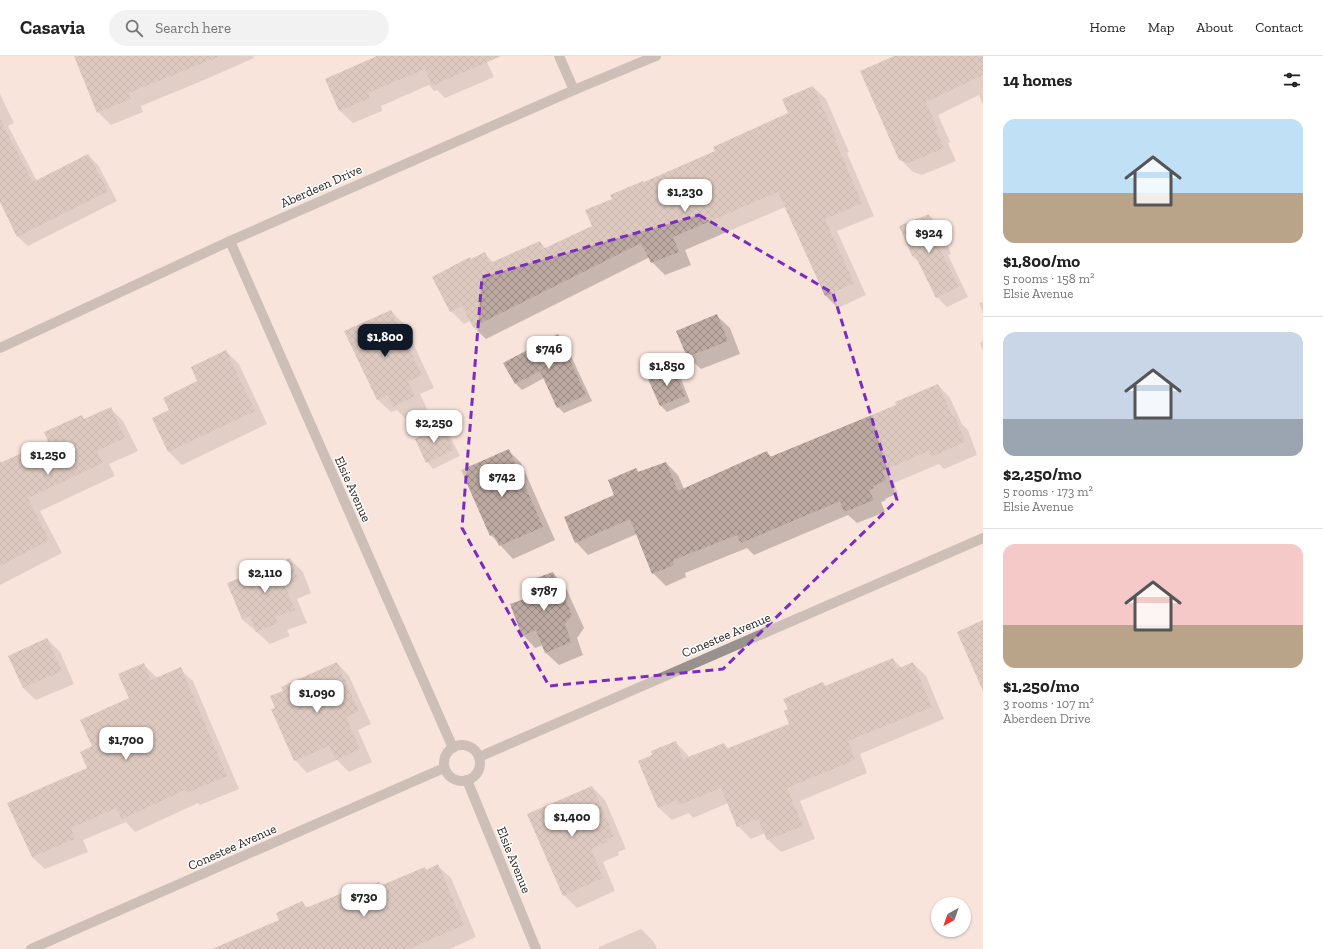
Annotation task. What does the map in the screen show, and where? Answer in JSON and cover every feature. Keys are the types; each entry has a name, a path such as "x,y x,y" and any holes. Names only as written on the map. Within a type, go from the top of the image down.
{"street":[{"path":"559,56 574,90"},
{"name":"Aberdeen Drive","path":"0,348 230,240 574,90 656,56"},
{"name":"Elsie Avenue","path":"230,240 453,748"},
{"name":"Conestee Avenue","path":"479,757 983,538"},
{"path":"459,746 470,748 479,757 480,764 478,771 468,780 460,781 453,779 447,774 444,768 444,759 448,752 459,746"},
{"name":"Conestee Avenue","path":"31,949 444,768"},
{"name":"Elsie Avenue","path":"468,780 536,949"}],"highlighted area":[{"path":"699,215 833,293 897,500 723,669 549,686 462,528 482,277"}],"building":[{"path":"74,56 218,57 129,93 131,99 97,113"},
{"path":"377,56 501,56 432,86 425,69 368,93 370,98 339,111 325,79"},
{"path":"894,56 983,56 983,75 926,102 938,129 936,130 944,148 909,163 899,160 860,71"},
{"path":"813,86 837,139 835,140 862,203 825,219 854,283 825,296 778,192 673,237 679,252 651,263 641,243 473,327 462,306 450,312 432,277 470,257 471,259 485,252 490,263 540,241 543,249 592,226 585,210 612,199 610,195 715,151 713,147 788,113 782,99"},
{"path":"0,119 33,182 88,154 108,191 17,237 0,202"},
{"path":"929,214 942,243 938,245 959,287 936,298 915,255 912,256 899,226"},
{"path":"391,310 422,375 408,382 415,396 393,407 388,395 377,400 344,331"},
{"path":"717,314 728,341 687,357 676,331"},
{"path":"558,334 586,395 557,408 540,371 515,384 503,363"},
{"path":"226,350 255,411 168,452 152,418 169,410 163,398 197,381 191,367"},
{"path":"674,369 685,396 660,406 648,379"},
{"path":"938,384 953,417 955,416 965,442 931,457 929,451 882,471 886,480 873,486 874,488 869,490 874,500 844,512 840,501 741,543 737,535 673,560 674,565 652,574 630,519 575,543 564,517 614,495 608,480 636,468 638,472 666,462 678,491 767,451 770,457 896,405 895,402"},
{"path":"111,407 125,438 97,451 103,463 28,498 49,540 0,566 0,463 48,441 44,432 82,415 84,419"},
{"path":"443,426 454,450 426,463 415,439"},
{"path":"509,449 543,527 499,546 494,534 490,536 461,470"},
{"path":"290,558 299,580 285,586 295,610 275,617 278,623 256,632 250,616 242,619 227,583"},
{"path":"553,572 572,615 565,624 571,642 545,653 536,630 522,636 510,604 530,597 525,582"},
{"path":"983,620 983,691 957,632"},
{"path":"47,638 62,671 23,688 8,656"},
{"path":"893,658 897,669 913,662 932,707 848,741 855,760 787,788 803,826 767,840 758,819 737,827 721,788 679,805 677,800 658,808 638,761 652,755 651,751 676,741 683,759 724,743 726,749 789,724 784,711 788,709 783,699 823,682 825,686"},
{"path":"337,662 359,712 346,717 360,749 336,760 329,746 294,761 271,709 275,708 270,696 283,691 281,687"},
{"path":"144,663 151,680 181,667 227,776 187,793 185,790 122,819 116,808 71,828 75,839 32,857 7,803 87,768 80,752 92,746 80,720 129,698 118,674"},
{"path":"592,786 614,836 606,840 607,842 591,849 603,878 563,896 527,814"},
{"path":"438,864 464,925 409,949 212,949 279,920 276,913 302,901 306,908 364,884 365,888 379,882 380,886 425,867 426,870"}]}
